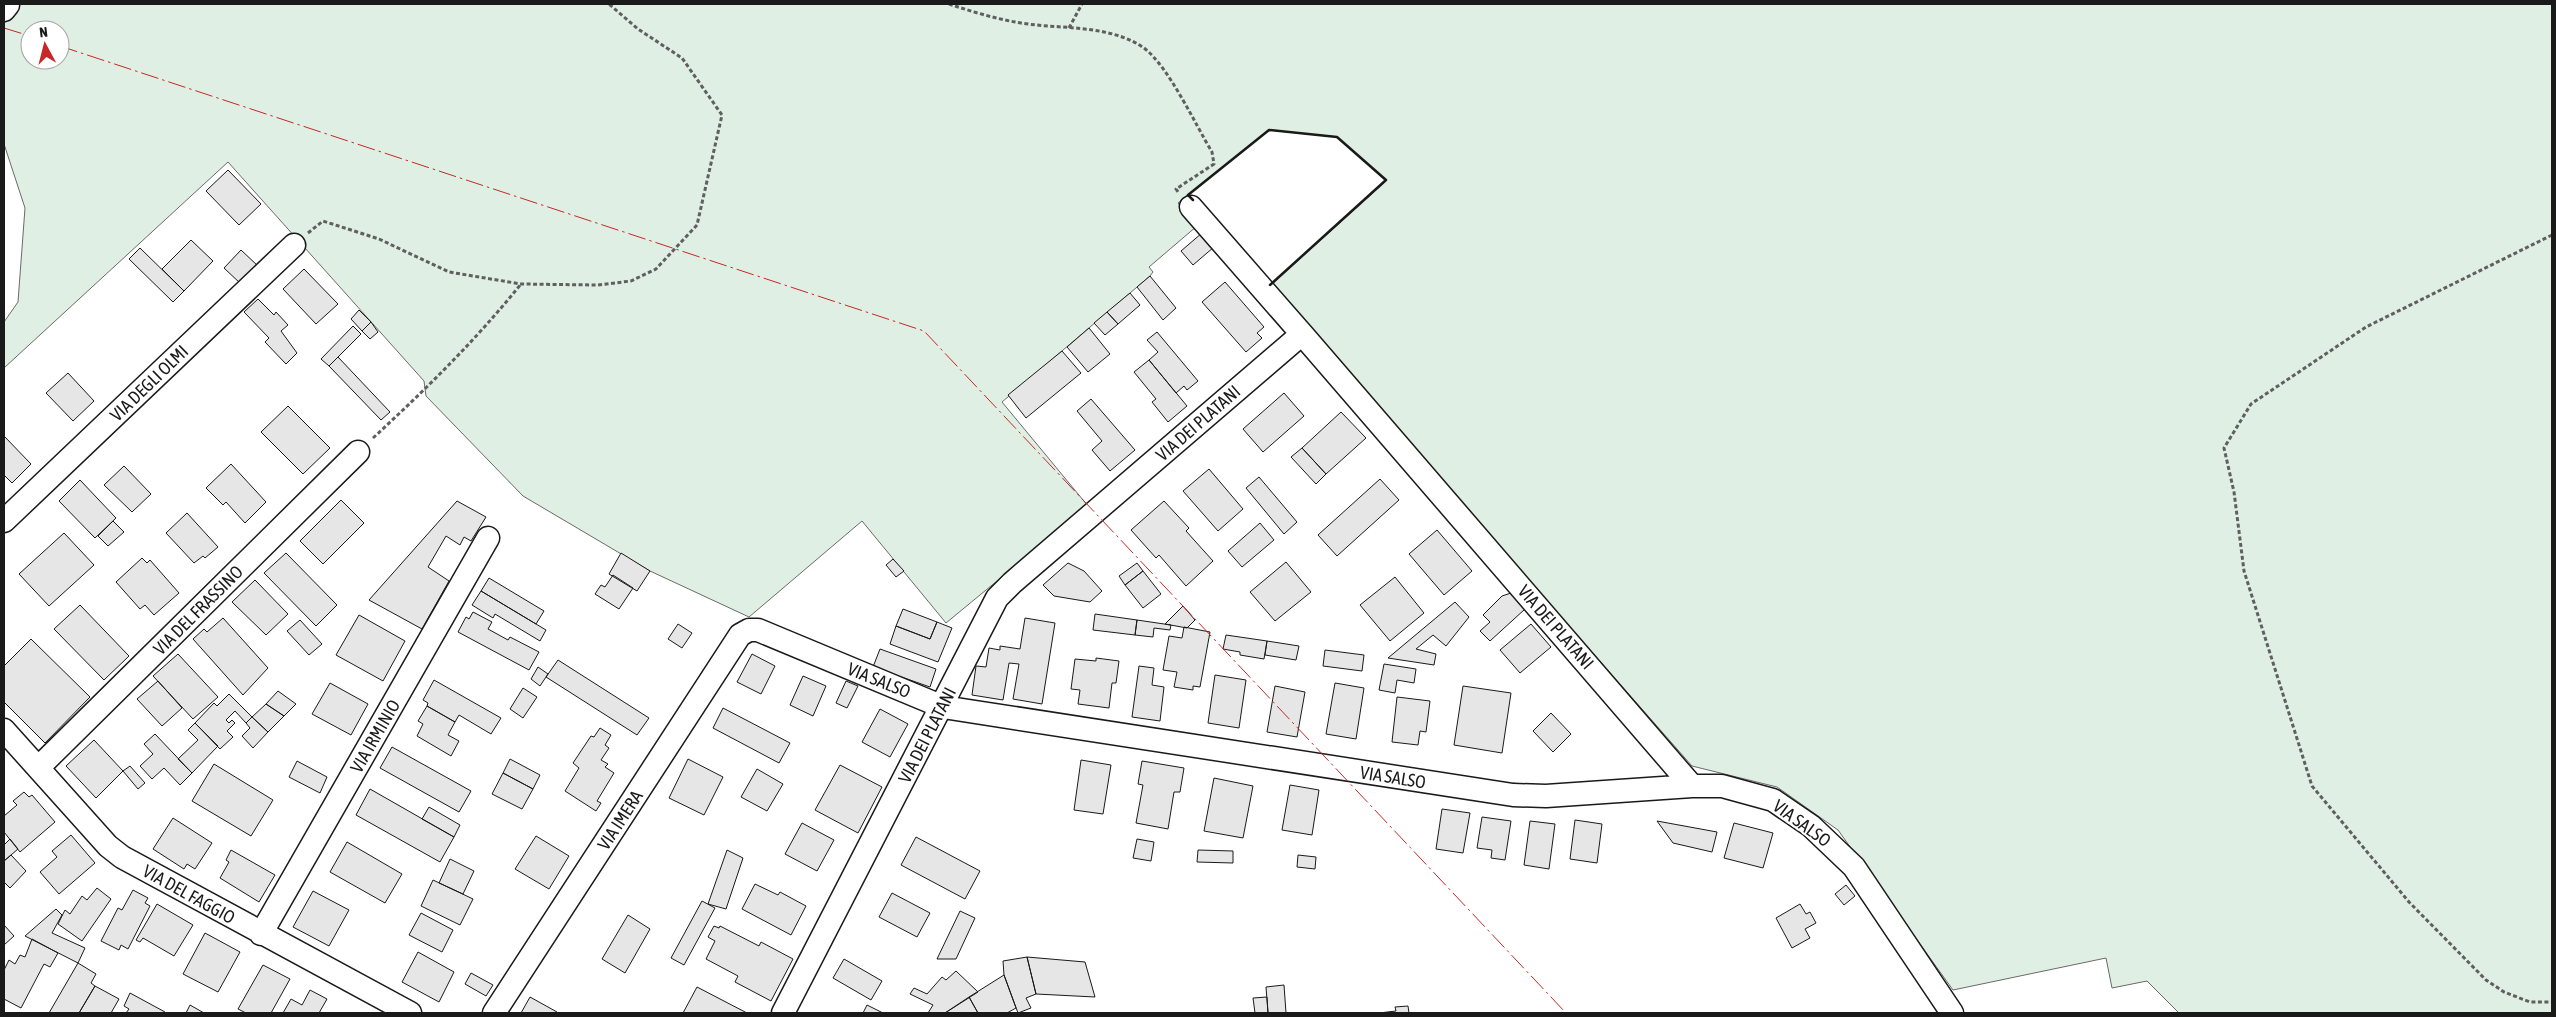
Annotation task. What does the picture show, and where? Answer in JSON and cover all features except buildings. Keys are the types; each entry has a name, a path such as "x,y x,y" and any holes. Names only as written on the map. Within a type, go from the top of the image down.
{"street":[{"path":"1191,207 1302,334"},
{"name":"VIA DEGLI OLMI","path":"4,521 294,245"},
{"name":"VIA DEI PLATANI","path":"783,1013 943,707 981,627 998,598 1012,583 1302,334 1692,786"},
{"name":"VIA DEL FRASSINO","path":"38,768 358,452"},
{"name":"VIA IRMINIO","path":"261,934 488,538"},
{"name":"VIA SALSO","path":"749,630 758,630 943,707 1513,795 1571,795 1692,786 1722,786 1772,800 1810,826 1837,848 1854,867 1952,1013"},
{"name":"VIA IMERA","path":"494,1013 740,635 749,630"},
{"name":"VIA DEL FAGGIO","path":"4,730 108,846 122,857 261,934 410,1013"}],"path":[{"path":"294,245 323,221 380,239 449,272 521,284 598,285 631,281 656,269 697,225 722,115 682,58 638,29 609,4"},
{"path":"949,4 1015,22 1124,37 1145,49 1168,76 1212,152 1214,164 1176,189 1191,207"},
{"path":"1069,28 1082,4"},
{"path":"2552,235 2366,327 2251,404 2224,448 2234,492 2244,571 2312,786 2409,902 2486,980 2504,992 2530,1002 2552,1002"},
{"path":"358,452 446,369 485,329 521,284"}],"green space":[{"path":"4,4 2552,4 2552,1013 2179,1013 2147,981 2112,988 2106,958 1953,990 1838,830 1777,787 1692,766 1270,286 1386,181 1337,137 1269,130 1178,203 1197,226 1149,267 1153,272 1150,276 1002,402 1088,506 946,623 862,521 749,617 650,571 523,496 426,396 424,381 228,162 4,368 4,322 18,302 25,208 4,144"}],"wall":[{"path":"1193,200 1188,195 1269,130 1337,137 1386,180 1270,285"}],"power":[{"path":"4,28 20,33"},
{"path":"70,49 924,331 1566,1013"}]}
